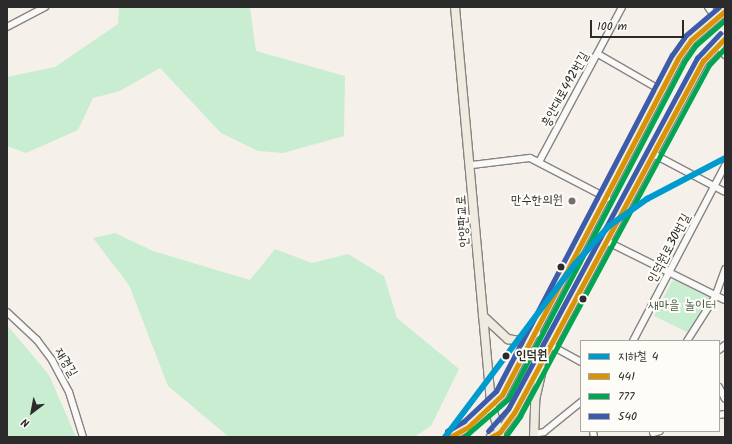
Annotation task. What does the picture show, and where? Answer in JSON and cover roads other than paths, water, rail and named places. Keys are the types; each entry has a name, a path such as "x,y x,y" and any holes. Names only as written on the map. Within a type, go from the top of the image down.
{"main road":[{"name":"안양판교로","path":"454,7 472,165 491,405 502,435"},
{"path":"450,437 468,428 502,395 607,198 662,90 691,40 725,11"},
{"path":"490,437 502,435 608,242 703,61 718,43 725,38"},
{"path":"483,316 508,339 519,341 536,333"},
{"path":"534,436 535,400 545,358"}],"street":[{"path":"7,27 45,7"},
{"name":"흥안대로492번길","path":"539,162 622,7"},
{"path":"708,7 715,18"},
{"path":"718,43 725,55"},
{"path":"598,54 662,90"},
{"path":"654,155 725,192"},
{"path":"472,165 530,158 607,198"},
{"name":"인덕원로30번길","path":"634,340 725,166"},
{"path":"608,242 721,298"},
{"path":"688,340 721,298 725,269"},
{"name":"재경길","path":"7,312 37,340 52,360 69,392 83,437"},
{"path":"692,333 696,340"},
{"path":"552,346 580,361"},
{"path":"720,389 725,399"},
{"path":"534,436 544,432 580,403"}],"metro line":[{"name":"4","path":"445,437 575,264 609,226 647,199 725,158"}],"place":[{"name":"만수한의원","path":"572,201"},
{"name":"인덕원","path":"506,356"}],"park label":[{"name":"새마을 놀이터","path":"682,306"}]}
